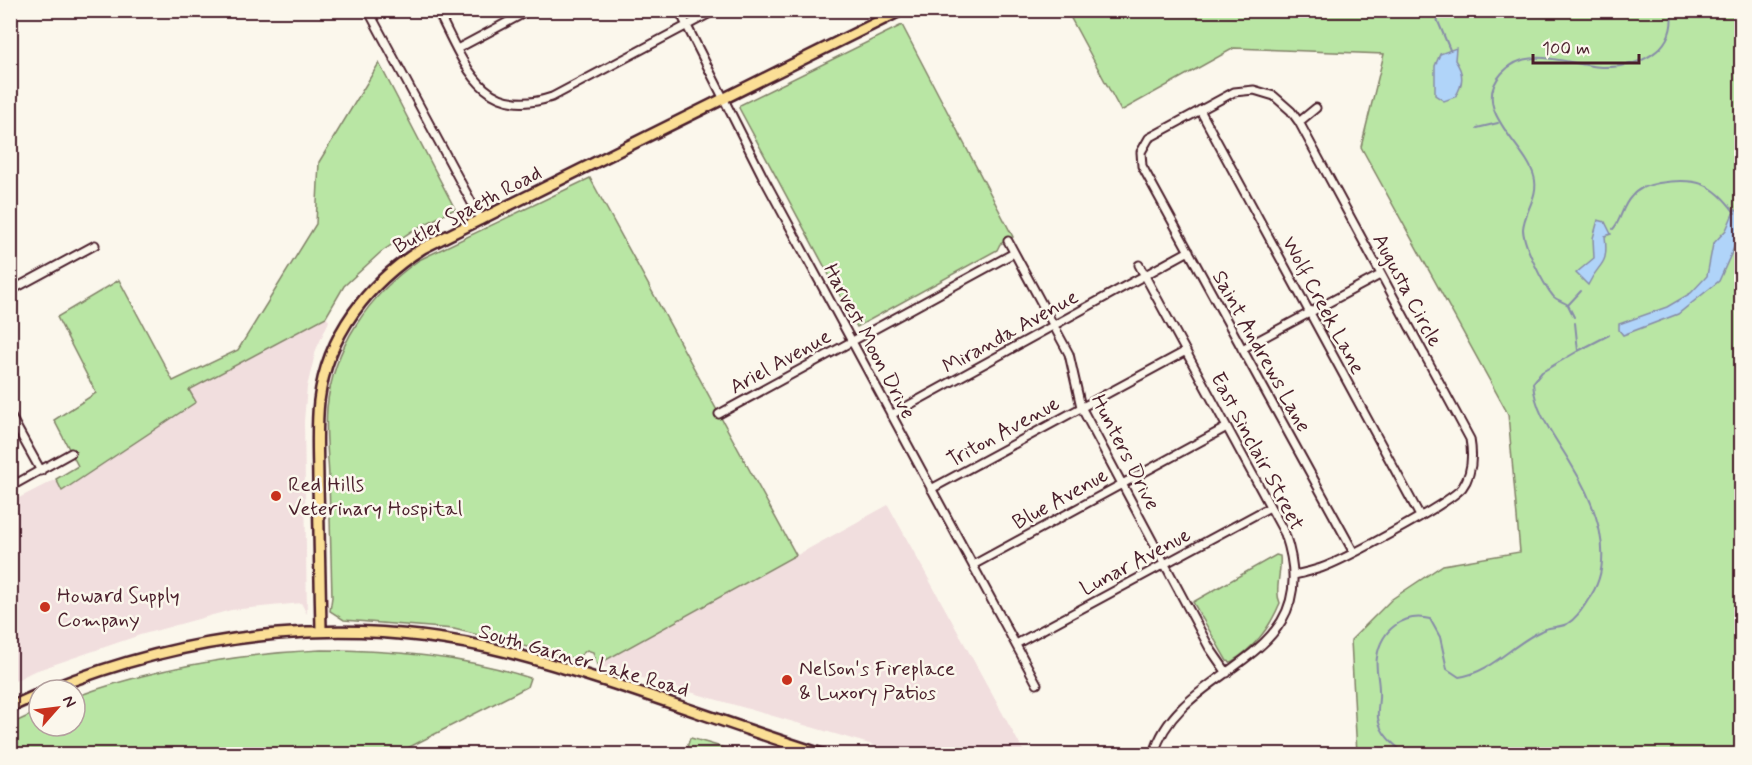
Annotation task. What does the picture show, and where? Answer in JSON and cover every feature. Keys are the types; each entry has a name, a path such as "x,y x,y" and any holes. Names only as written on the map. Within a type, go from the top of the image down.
{"main road":[{"name":"Butler Spaeth Road","path":"321,629 318,423 320,401 329,361 354,311 388,272 423,248 902,10"},
{"name":"South Garner Lake Road","path":"81,678 127,661 187,645 321,629 442,639 505,652 597,679 822,754"},
{"path":"10,707 27,699"}],"street":[{"path":"368,10 481,220"},
{"path":"437,10 474,80 490,95 513,104 533,103 552,97 716,10"},
{"path":"457,49 530,10"},
{"name":"Harvest Moon Drive","path":"679,10 851,341 1037,684"},
{"name":"Augusta Circle","path":"1142,166 1141,152 1149,138 1200,110 1234,92 1254,90 1274,96 1291,111 1299,122 1470,439 1473,454 1470,472 1463,486 1451,499 1323,567 1294,575"},
{"path":"1299,122 1316,108"},
{"name":"Wolf Creek Lane","path":"1200,110 1420,516"},
{"name":"Saint Andrews Lane","path":"1142,166 1353,551"},
{"name":"Hunters Drive","path":"1008,241 1069,354 1081,407 1209,647 1227,673"},
{"path":"10,291 95,244"},
{"name":"Miranda Avenue","path":"891,415 1189,251"},
{"name":"Ariel Avenue","path":"719,414 1014,252"},
{"name":"East Sinclair Street","path":"1139,266 1285,534 1294,575 1292,595 1283,618 1268,638 1182,709 1163,732 1154,754"},
{"path":"1242,350 1380,275"},
{"name":"Triton Avenue","path":"931,489 1186,351"},
{"path":"10,415 41,471"},
{"name":"Blue Avenue","path":"973,565 1227,427"},
{"path":"10,487 71,453"},
{"name":"Lunar Avenue","path":"1016,644 1270,507"}],"shaded area":[{"path":"326,317 329,321 316,350 307,387 304,421 307,614 301,603 231,610 140,635 32,672 11,683 11,502 56,479 62,491 195,403 189,390"},
{"path":"888,505 1025,754 904,754 597,665"}],"green space":[{"path":"1067,11 1741,11 1741,754 1357,754 1351,640 1392,599 1443,565 1520,552 1508,414 1361,147 1384,54 1234,48 1121,111"},
{"path":"902,25 1013,237 1000,244 997,250 857,327 739,108 740,105"},
{"path":"379,63 455,209 412,231 381,252 344,286 326,317 189,390 196,402 62,491 56,479 78,466 54,420 96,393 57,317 119,280 173,381 238,350 316,224 319,162"},
{"path":"590,178 796,555 597,665 593,652 587,650 576,659 454,629 344,620 330,611 332,597 326,425 327,408 337,364 356,324 384,289 419,260"},
{"path":"1276,555 1280,556 1278,598 1280,603 1276,612 1254,644 1231,662 1227,661 1193,602"},
{"path":"321,650 400,653 479,664 530,678 527,687 396,754 11,754 11,724 27,717 27,738 87,738 87,693 166,670 227,659"},
{"path":"691,738 745,754 685,754"}],"water":[{"path":"1456,48 1455,60 1460,69 1461,83 1455,97 1444,101 1435,95 1435,66 1440,54"},
{"path":"1735,209 1741,215 1741,232 1719,281 1678,314 1623,335 1619,330 1619,324 1667,307 1691,293 1707,276 1713,244 1726,230"},
{"path":"1598,220 1605,222 1611,234 1605,236 1606,254 1588,285 1576,273 1594,258 1593,238"}],"waterway":[{"path":"1258,10 1262,14"},
{"path":"1438,10 1437,19 1450,50"},
{"path":"1581,291 1568,305 1556,299 1534,264 1523,229 1535,190 1534,176 1529,164 1495,113 1492,100 1494,86 1502,73 1512,64 1524,60 1549,58 1601,67 1615,67 1641,60 1652,55 1668,37 1671,10"},
{"path":"1477,128 1498,123"},
{"path":"1613,229 1628,201 1637,191 1643,187 1672,181 1693,182 1711,188 1735,213"},
{"path":"1568,305 1574,317"},
{"path":"1406,754 1392,743 1379,724 1378,718 1377,657 1383,639 1395,625 1411,618 1430,619 1440,637 1447,669 1459,677 1482,670 1544,629 1570,622 1581,610 1597,584 1602,550 1595,514 1580,479 1542,415 1533,383 1542,372 1578,351 1575,323"},
{"path":"1578,351 1609,335"}],"place":[{"name":"Red Hills Veterinary Hospital","path":"276,496"},
{"name":"Howard Supply Company","path":"45,607"},
{"name":"Nelson's Fireplace & Luxory Patios","path":"787,680"}]}
